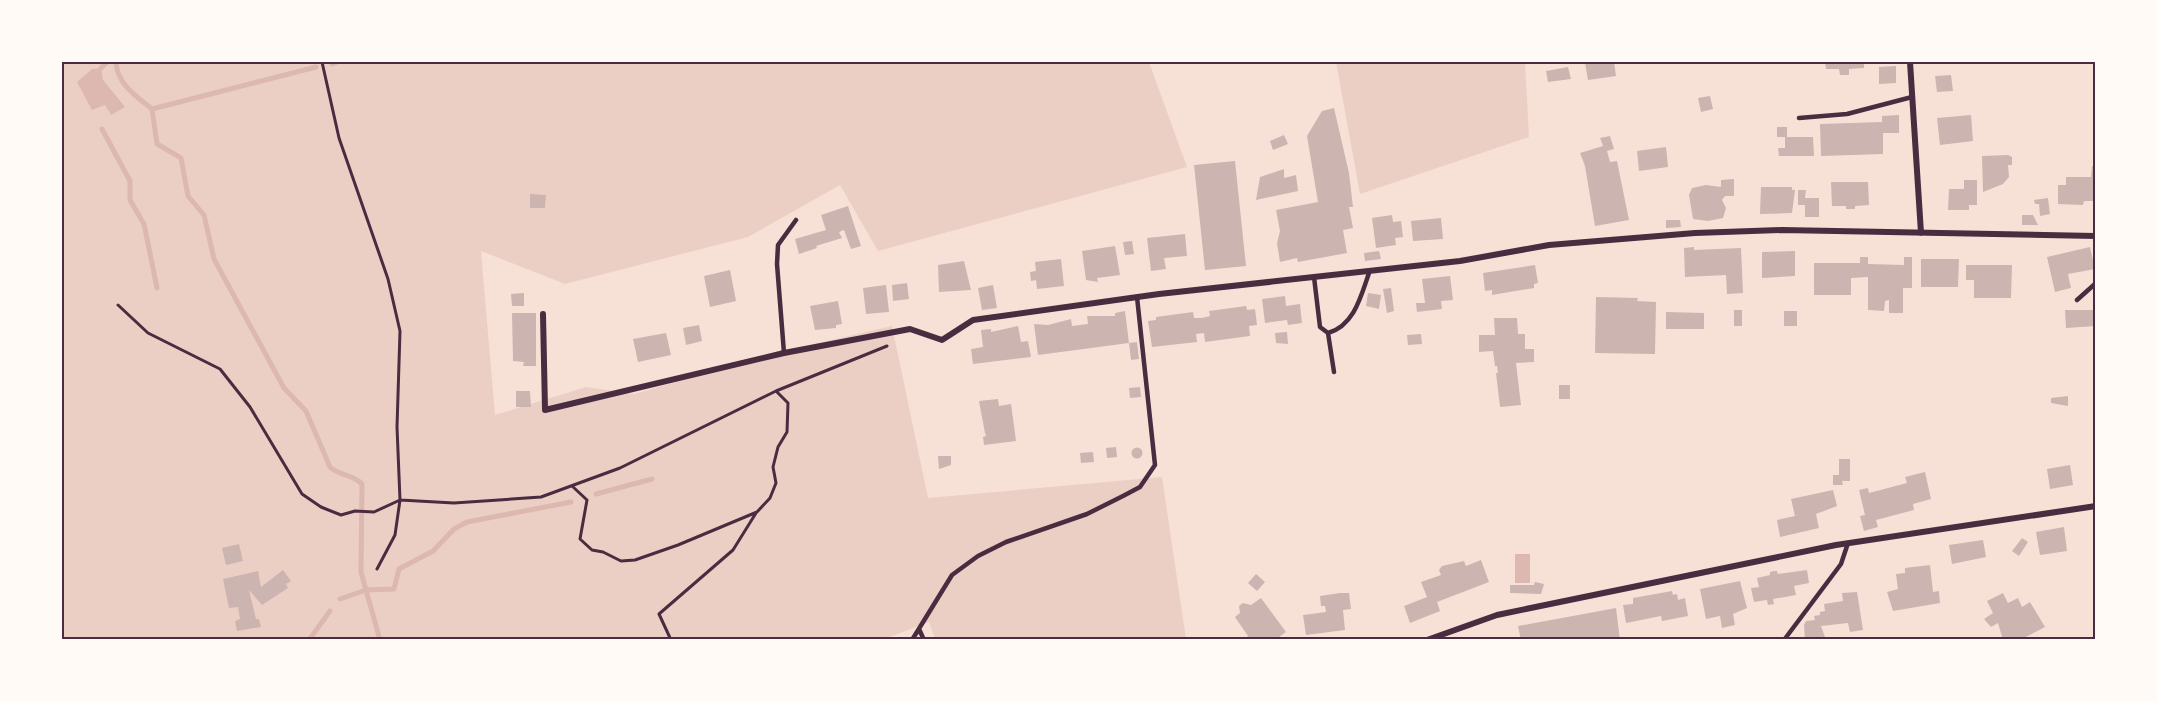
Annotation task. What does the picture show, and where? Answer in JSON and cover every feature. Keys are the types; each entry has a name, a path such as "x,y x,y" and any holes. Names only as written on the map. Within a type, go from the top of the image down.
{"street":[{"path":"1910,62 1921,232"},
{"path":"543,314 545,410 784,353 910,329 942,340 973,320 1137,297 1369,273 1460,261 1549,245 1695,233 1782,230 2096,236"},
{"path":"1426,639 1497,615 1848,543 2096,506"}],"lane":[{"path":"1799,118 1847,114 1912,98"},
{"path":"784,353 777,264 778,246 796,220"},
{"path":"1328,333 1343,326 1354,312 1369,273"},
{"path":"1314,277 1320,327 1328,333 1334,372"},
{"path":"2077,300 2096,283"},
{"path":"912,639 952,575 978,556 1006,542 1087,514 1123,496 1140,487 1155,465 1137,297"},
{"path":"1784,639 1841,564 1848,543"},
{"path":"920,629 924,639"}],"path":[{"path":"322,62 339,138 397,311 400,331 397,426 400,500 394,535 377,569"},
{"path":"118,305 148,333 220,369 250,407 302,494 321,507 341,515 355,510 374,512 400,500 454,503 541,497 620,468 776,391 878,352 910,329"},
{"path":"671,639 659,614 732,550 757,512 770,498 776,483 773,467 789,420 788,403 776,391"},
{"path":"572,485 587,500 580,539 592,550 603,552 621,561 635,560 678,546 757,512"}],"shaded area":[{"path":"62,62 1149,62 1187,167 878,251 840,185 748,237 565,284 481,251 495,415 586,387 634,394 776,353 892,326 928,498 1162,477 1186,639 935,639 929,622 882,640 62,639"},
{"path":"1336,62 1525,62 1529,137 1360,194"},
{"path":"101,68 103,80 125,107 111,115 105,105 92,110 77,82 92,69"},
{"path":"1515,554 1530,554 1530,583 1515,583"}],"building":[{"path":"1614,62 1616,76 1588,80 1585,63"},
{"path":"1825,62 1864,62 1864,68 1849,69 1849,75 1840,75 1839,69 1826,69"},
{"path":"1896,66 1896,83 1879,84 1879,67"},
{"path":"1568,67 1571,79 1548,82 1546,71"},
{"path":"1951,75 1953,91 1937,92 1935,76"},
{"path":"1710,96 1713,109 1701,112 1698,98"},
{"path":"1334,108 1349,173 1353,207 1349,207 1353,228 1343,230 1347,253 1298,262 1297,258 1280,262 1277,243 1280,231 1276,210 1318,202 1307,136 1322,111"},
{"path":"1899,115 1899,133 1883,133 1883,154 1821,156 1820,124 1882,122 1882,116"},
{"path":"1971,115 1973,141 1940,145 1937,118"},
{"path":"1777,127 1787,127 1787,137 1813,137 1814,156 1779,156 1778,148 1785,148 1785,137 1777,137"},
{"path":"1284,135 1288,144 1273,150 1270,141"},
{"path":"1610,136 1614,149 1607,151 1610,162 1617,161 1629,220 1595,226 1585,166 1580,153 1603,146 1600,138"},
{"path":"1666,147 1668,167 1639,171 1637,151"},
{"path":"2008,155 2012,157 2012,165 2008,165 2009,177 2003,184 1983,192 1982,156"},
{"path":"1235,161 1246,266 1205,270 1194,165"},
{"path":"2092,166 2096,166 2096,201 2084,201 2083,205 2058,204 2058,185 2066,185 2066,177 2091,177"},
{"path":"1284,169 1284,178 1296,175 1298,191 1256,200 1260,177"},
{"path":"1734,179 1734,196 1725,196 1722,200 1726,208 1723,218 1708,221 1693,219 1689,195 1692,188 1706,185 1721,187 1721,180"},
{"path":"1964,180 1977,180 1977,205 1969,205 1969,210 1948,210 1949,189 1964,189"},
{"path":"1831,182 1868,182 1869,205 1855,206 1855,209 1846,209 1846,206 1832,206"},
{"path":"1761,187 1792,187 1792,190 1795,190 1792,213 1760,214"},
{"path":"1798,190 1806,190 1805,198 1819,198 1819,217 1805,217 1805,205 1798,205"},
{"path":"530,194 546,195 545,208 530,208"},
{"path":"2048,198 2050,214 2040,216 2039,204 2035,204 2034,200"},
{"path":"848,206 861,246 851,249 844,230 839,232 842,238 799,254 795,239 826,230 821,215"},
{"path":"1392,215 1393,222 1401,221 1403,237 1395,238 1396,245 1376,248 1372,218"},
{"path":"2022,215 2033,215 2038,225 2022,225"},
{"path":"1441,218 1443,239 1413,241 1411,221"},
{"path":"1666,220 1680,220 1681,227 1666,228"},
{"path":"1185,234 1187,256 1164,258 1166,269 1151,271 1147,238"},
{"path":"1132,241 1134,254 1125,255 1123,242"},
{"path":"1115,246 1120,275 1097,278 1098,282 1086,280 1082,251"},
{"path":"1694,247 1694,250 1741,248 1743,293 1727,294 1726,275 1685,277 1684,248"},
{"path":"2090,247 2095,269 2068,274 2071,288 2055,292 2047,257"},
{"path":"1379,251 1381,259 1365,261 1364,253"},
{"path":"1795,251 1795,276 1762,278 1762,252"},
{"path":"1860,257 1868,257 1868,264 1904,265 1904,257 1912,257 1912,288 1903,288 1903,313 1889,313 1889,300 1885,301 1884,311 1868,310 1868,277 1851,278 1851,295 1814,295 1814,263 1860,263"},
{"path":"1061,259 1064,286 1037,289 1036,280 1031,281 1030,272 1036,271 1035,262"},
{"path":"1921,259 1959,259 1958,287 1921,287"},
{"path":"964,261 971,290 939,292 938,265"},
{"path":"1535,265 1538,283 1534,284 1534,288 1492,295 1492,290 1485,291 1483,273"},
{"path":"1966,265 2012,265 2011,298 1974,298 1974,280 1966,280"},
{"path":"730,270 736,301 710,307 704,276"},
{"path":"1450,276 1453,300 1441,301 1442,309 1417,312 1416,303 1425,303 1422,279"},
{"path":"907,283 909,299 893,301 892,285"},
{"path":"886,285 889,312 866,314 863,288"},
{"path":"993,285 997,308 982,310 978,288"},
{"path":"1391,288 1394,311 1387,313 1383,289"},
{"path":"524,293 524,306 512,306 511,294"},
{"path":"1368,293 1381,295 1379,309 1366,306"},
{"path":"1285,296 1286,306 1300,304 1302,323 1288,325 1287,320 1265,323 1262,299"},
{"path":"1596,297 1638,298 1637,301 1656,302 1655,354 1595,353"},
{"path":"838,301 842,324 836,325 836,328 815,330 810,306"},
{"path":"1246,306 1247,310 1255,309 1257,325 1249,326 1250,336 1205,342 1204,333 1196,334 1197,342 1152,347 1148,321 1156,320 1156,317 1193,312 1194,318 1202,318 1210,316 1209,311"},
{"path":"1734,310 1742,310 1742,326 1734,326"},
{"path":"2065,310 2096,310 2096,326 2066,328"},
{"path":"1125,311 1129,343 1038,355 1034,324 1048,325 1071,319 1072,326 1088,324 1087,316 1115,316 1115,313"},
{"path":"1784,311 1797,311 1797,326 1784,326"},
{"path":"1666,312 1704,313 1704,329 1666,329"},
{"path":"512,313 536,313 536,366 523,366 524,362 513,361"},
{"path":"1494,318 1517,318 1518,334 1525,334 1525,349 1534,349 1534,362 1516,363 1521,405 1500,407 1496,373 1498,373 1493,351 1479,352 1479,335 1495,335"},
{"path":"699,325 702,341 686,345 683,328"},
{"path":"1018,326 1021,342 1028,341 1031,357 973,364 971,349 983,347 981,330 991,329 991,332"},
{"path":"1287,332 1288,344 1276,343 1275,333"},
{"path":"666,333 671,355 638,362 633,339"},
{"path":"1421,334 1422,344 1408,345 1407,335"},
{"path":"1137,342 1139,359 1131,360 1129,343"},
{"path":"1559,385 1570,385 1570,399 1559,399"},
{"path":"1140,387 1141,397 1130,398 1129,388"},
{"path":"516,391 530,391 531,407 516,407"},
{"path":"2068,396 2068,406 2051,403 2051,398"},
{"path":"998,399 999,406 1011,404 1016,441 984,445 983,437 986,436 979,401"},
{"path":"1116,447 1117,457 1107,458 1106,448"},
{"path":"1137,448 1141,449 1141,457 1137,458 1133,457 1132,453 1133,449"},
{"path":"1093,452 1094,462 1081,463 1080,453"},
{"path":"938,456 951,456 951,465 939,469"},
{"path":"1839,459 1850,459 1850,481 1842,481 1843,485 1833,485 1833,475 1839,475"},
{"path":"2070,465 2073,485 2050,489 2047,469"},
{"path":"1925,472 1931,499 1913,504 1914,510 1876,520 1878,527 1864,531 1860,516 1865,515 1859,490 1868,488 1869,493 1907,483 1905,477"},
{"path":"1833,490 1837,506 1816,514 1819,528 1780,537 1777,520 1795,516 1791,499"},
{"path":"2064,527 2067,551 2040,555 2036,532"},
{"path":"2022,538 2028,542 2019,556 2012,551"},
{"path":"1983,540 1986,557 1952,564 1949,545"},
{"path":"239,544 243,561 226,565 222,548"},
{"path":"1481,560 1489,582 1437,602 1440,611 1410,623 1404,606 1427,597 1421,582 1441,575 1439,570 1442,566 1464,561 1466,566"},
{"path":"1930,565 1933,592 1939,591 1940,603 1893,611 1887,592 1898,589 1896,574 1905,573 1905,568"},
{"path":"283,570 291,581 286,584 288,588 262,605 249,590 256,619 259,619 261,627 237,631 235,621 240,619 238,607 229,608 223,579 258,571 261,587"},
{"path":"1807,570 1809,583 1794,586 1796,595 1773,599 1774,604 1768,605 1767,600 1754,602 1751,588 1759,587 1757,578 1770,575 1770,572 1774,571 1778,574"},
{"path":"1256,574 1265,582 1257,591 1248,583"},
{"path":"1740,581 1747,608 1733,614 1735,625 1722,628 1720,616 1706,619 1700,589"},
{"path":"1535,582 1544,584 1541,594 1510,593 1510,585 1534,585"},
{"path":"1672,591 1673,595 1677,594 1678,600 1685,598 1688,616 1662,621 1661,616 1626,623 1623,605 1633,604 1633,598"},
{"path":"1857,592 1863,630 1850,632 1848,623 1821,626 1826,640 1805,640 1806,621 1815,620 1814,616 1825,611 1824,604 1843,601 1842,593"},
{"path":"1349,593 1351,609 1343,610 1345,630 1306,635 1303,615 1326,612 1325,606 1321,606 1320,596"},
{"path":"2003,593 2008,603 2018,598 2022,607 2030,602 2045,627 2020,640 2003,640 1998,623 1991,627 1984,619 1993,613 1987,601"},
{"path":"1261,598 1286,632 1275,640 1244,640 1248,636 1235,617 1240,613 1239,606 1243,603 1251,605"},
{"path":"1616,608 1620,640 1521,640 1518,626"}],"waterway":[{"path":"101,68 107,62"},
{"path":"116,62 117,70 124,83 152,109 157,144 181,158 188,196 204,215 214,259 284,388 306,411 330,467 362,484 361,572 380,640"},
{"path":"332,64 337,62"},
{"path":"152,109 316,67"},
{"path":"102,129 130,181 130,200 144,224 157,288"},
{"path":"596,494 652,479"},
{"path":"340,599 366,590 394,589 399,569 433,551 454,529 467,522 571,502"},
{"path":"309,640 330,611"}]}
